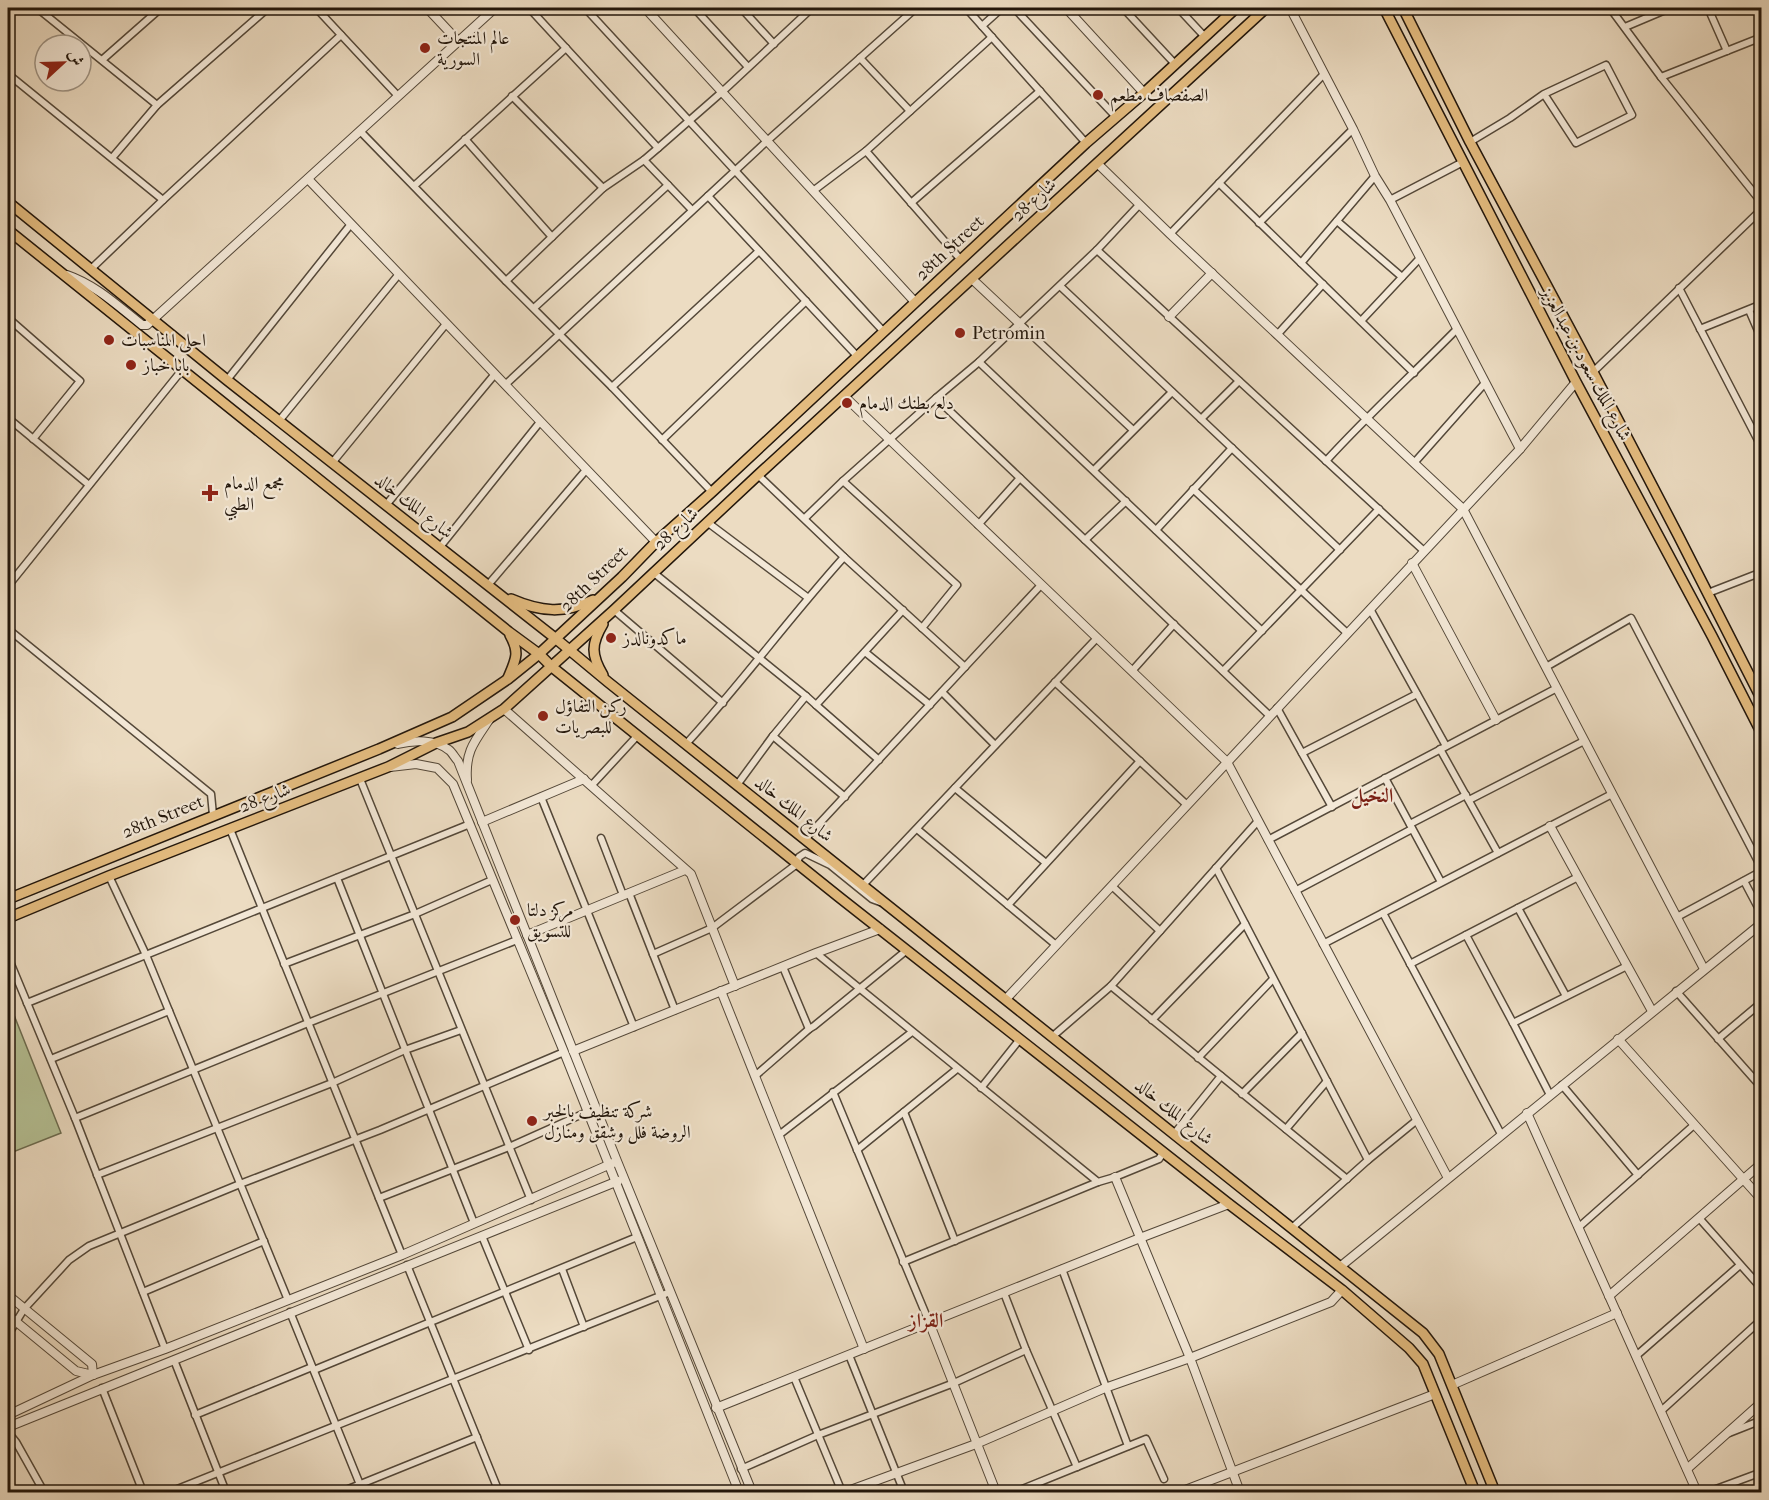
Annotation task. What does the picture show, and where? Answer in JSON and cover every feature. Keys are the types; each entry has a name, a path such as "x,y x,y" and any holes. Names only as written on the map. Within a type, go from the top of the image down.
{"main road":[{"name":"28th Street","path":"8,899 379,749 452,717 508,679 539,654 656,542 1086,143 1236,8"},
{"name":"شارع 28","path":"8,918 109,876 360,779 436,743 468,732 489,720 552,667 1266,8"},
{"name":"شارع الملك سعود بن عبدالعزيز","path":"1384,8 1576,382 1712,636 1761,734"},
{"name":"شارع الملك سعود بن عبدالعزيز","path":"1403,8 1470,142 1708,593 1761,700"},
{"name":"شارع الملك خالد","path":"8,202 227,380 499,593 1424,1333 1439,1354 1495,1492"},
{"path":"8,230 509,633 539,654 552,667 797,864 1163,1153 1342,1290 1409,1348 1423,1364 1475,1492"},
{"path":"499,593 541,610 561,610 579,606 603,595"},
{"path":"608,682 597,665 593,650 598,633 612,612"},
{"path":"508,679 517,658 517,647 509,633"},
{"path":"533,683 550,676 560,676 571,681"}],"street":[{"path":"102,60 161,8"},
{"path":"112,158 157,105 268,8"},
{"path":"316,8 398,96"},
{"path":"427,8 458,41"},
{"path":"62,273 96,288 142,325 147,325 495,8"},
{"path":"528,8 658,148"},
{"path":"585,8 884,332"},
{"path":"645,8 915,302"},
{"path":"694,8 748,67"},
{"path":"741,8 774,44"},
{"path":"506,281 603,188 658,148 812,8"},
{"path":"505,385 734,171 916,8"},
{"path":"966,8 1086,143"},
{"path":"982,26 1002,8"},
{"path":"1014,8 1116,117"},
{"path":"1066,8 1144,93"},
{"path":"1124,8 1175,64"},
{"path":"1178,8 1205,37"},
{"path":"1290,8 1375,176 1390,200 1520,449"},
{"path":"1610,8 1660,77 1761,203"},
{"path":"1625,27 1670,8"},
{"path":"1708,8 1726,51"},
{"path":"42,9 157,105"},
{"path":"92,269 341,35"},
{"path":"813,190 866,151 992,37"},
{"path":"1660,77 1761,37"},
{"path":"414,186 566,48"},
{"path":"860,58 910,111"},
{"path":"1470,142 1544,94 1606,65 1632,115 1576,143 1544,94"},
{"path":"8,74 163,200"},
{"path":"1170,234 1324,74"},
{"path":"911,203 1040,91"},
{"path":"512,96 603,188"},
{"path":"1259,223 1353,129"},
{"path":"360,130 712,492"},
{"path":"465,139 552,237"},
{"path":"866,151 961,260"},
{"path":"644,160 692,210"},
{"path":"1390,200 1462,162"},
{"path":"1098,164 1463,509 1704,969"},
{"path":"1301,263 1375,176"},
{"path":"308,178 656,542"},
{"path":"1219,183 1414,373"},
{"path":"534,308 668,185"},
{"path":"708,196 857,356"},
{"path":"805,518 843,481 979,362 1097,250 1139,205"},
{"path":"1593,372 1761,209"},
{"path":"1337,220 1402,277"},
{"path":"227,380 351,224"},
{"path":"1097,250 1424,550"},
{"path":"612,387 759,251"},
{"path":"1361,321 1420,258"},
{"path":"1169,317 1212,273"},
{"path":"279,421 399,274"},
{"path":"972,279 1133,430"},
{"path":"1277,335 1323,284"},
{"path":"1059,286 1340,550"},
{"path":"1679,288 1759,438 1761,448"},
{"path":"662,440 806,301"},
{"path":"1700,329 1761,304"},
{"path":"1749,310 1761,340"},
{"path":"8,318 80,381 33,439"},
{"path":"332,463 446,324"},
{"path":"1326,461 1366,418 1457,329"},
{"path":"979,362 1262,631"},
{"path":"8,586 183,370"},
{"path":"386,505 495,374"},
{"path":"1201,419 1239,381"},
{"path":"1006,999 1520,449 1576,382"},
{"path":"1414,463 1485,383"},
{"path":"1094,470 1172,392"},
{"path":"844,396 1227,762 1448,1178"},
{"path":"936,398 1270,716"},
{"path":"8,418 89,485"},
{"path":"440,547 540,422"},
{"path":"1156,530 1232,448"},
{"path":"488,585 585,470"},
{"path":"758,475 844,557 966,667"},
{"path":"978,525 1020,478"},
{"path":"843,481 957,585 922,628"},
{"path":"1193,489 1347,633"},
{"path":"1085,540 1126,501"},
{"path":"1223,671 1379,509"},
{"path":"707,522 807,597"},
{"path":"686,744 723,703 807,597 844,557"},
{"path":"1412,563 1496,720"},
{"path":"1708,593 1761,572"},
{"path":"654,573 806,696 879,760"},
{"path":"806,839 1041,585"},
{"path":"1370,609 1417,694 1467,797 1498,853"},
{"path":"816,705 903,610"},
{"path":"612,612 723,703"},
{"path":"1545,667 1631,618 1761,870 1677,917"},
{"path":"1132,671 1174,624"},
{"path":"8,629 211,794 213,815"},
{"path":"863,885 1097,638"},
{"path":"865,652 930,705"},
{"path":"1055,682 1187,805"},
{"path":"1268,840 1557,688"},
{"path":"942,692 995,745"},
{"path":"1302,753 1417,694"},
{"path":"737,785 806,696"},
{"path":"1277,708 1332,807"},
{"path":"504,709 691,874 735,986"},
{"path":"468,787 466,762 474,742 489,720"},
{"path":"591,786 638,735"},
{"path":"773,736 845,797"},
{"path":"379,749 411,741 436,743 450,750 458,761 526,934 587,1112 739,1492"},
{"path":"1295,891 1411,826 1584,741"},
{"path":"1008,905 1140,761"},
{"path":"388,767 416,764 437,768 453,784 517,940 617,1161 752,1492"},
{"path":"1385,778 1441,882"},
{"path":"360,779 531,1200"},
{"path":"482,822 584,779"},
{"path":"955,788 1046,863"},
{"path":"1323,944 1612,794"},
{"path":"541,797 634,1027"},
{"path":"1053,1036 1111,986 1258,821"},
{"path":"27,1003 470,824"},
{"path":"1550,826 1652,1011"},
{"path":"230,829 402,1255"},
{"path":"916,829 1056,945"},
{"path":"601,838 653,954 675,1010"},
{"path":"653,954 712,928 797,864 799,857 805,853 830,865 872,899 886,904"},
{"path":"1216,868 1368,1160"},
{"path":"526,934 685,870"},
{"path":"109,876 146,955 288,1300"},
{"path":"1410,964 1578,877"},
{"path":"337,878 474,1223"},
{"path":"284,964 415,914 492,879"},
{"path":"1744,881 1761,915"},
{"path":"1112,886 1160,931"},
{"path":"1518,908 1566,996"},
{"path":"1383,913 1502,1134"},
{"path":"1152,1020 1245,924"},
{"path":"1341,1266 1676,991 1761,925"},
{"path":"8,1335 24,1309 69,1260 89,1246 568,1052 880,929"},
{"path":"1466,935 1550,1095"},
{"path":"75,1118 517,940"},
{"path":"755,1076 907,951"},
{"path":"816,953 1098,1182"},
{"path":"8,957 75,1118 165,1349"},
{"path":"1513,1023 1627,966"},
{"path":"783,967 810,1029"},
{"path":"1198,1058 1273,979"},
{"path":"1111,986 1347,1179"},
{"path":"721,991 864,1349"},
{"path":"1676,991 1760,1085"},
{"path":"1718,1039 1761,1002"},
{"path":"51,1059 169,1011"},
{"path":"97,1175 332,1083 405,1050 461,1030"},
{"path":"779,1136 912,1032"},
{"path":"1242,1094 1302,1033"},
{"path":"981,1088 1020,1039"},
{"path":"1618,1039 1761,1200"},
{"path":"857,1150 957,1069"},
{"path":"1174,1134 1221,1076"},
{"path":"1286,1129 1327,1081"},
{"path":"1562,1085 1638,1175"},
{"path":"833,1092 954,1383 996,1492"},
{"path":"379,1198 509,1147 587,1112"},
{"path":"904,1112 955,1241"},
{"path":"1527,1113 1697,1492"},
{"path":"1293,1227 1417,1120"},
{"path":"1579,1227 1694,1125"},
{"path":"903,1262 1159,1159 1163,1153"},
{"path":"8,1415 93,1376 402,1255 617,1161"},
{"path":"1609,1296 1761,1163"},
{"path":"1115,1177 1190,1358 1240,1492"},
{"path":"8,1426 624,1178"},
{"path":"716,1408 1229,1204"},
{"path":"1699,1218 1761,1289"},
{"path":"482,1236 529,1350"},
{"path":"195,1415 505,1293 637,1237"},
{"path":"143,1292 264,1242"},
{"path":"407,1265 499,1492"},
{"path":"1636,1356 1740,1265"},
{"path":"1062,1269 1128,1446"},
{"path":"560,1270 582,1328"},
{"path":"794,1377 843,1492 976,1444 1105,1388 1190,1358 1331,1302 1342,1290"},
{"path":"170,1492 670,1292"},
{"path":"1004,1293 1077,1467"},
{"path":"8,1295 92,1364 93,1376"},
{"path":"290,1312 363,1492"},
{"path":"1452,1385 1617,1313"},
{"path":"8,1315 76,1371 93,1376"},
{"path":"1661,1411 1761,1318"},
{"path":"741,1469 818,1435 954,1383 1026,1350"},
{"path":"849,1355 904,1492"},
{"path":"174,1360 226,1492"},
{"path":"102,1388 143,1492"},
{"path":"1180,1492 1435,1394"},
{"path":"1687,1469 1761,1402"},
{"path":"1725,1435 1761,1420"},
{"path":"8,1432 44,1492"},
{"path":"341,1492 477,1437"},
{"path":"1016,1492 1146,1438 1164,1479"},
{"path":"1708,1492 1761,1472"}],"green space":[{"path":"8,1000 61,1133 8,1154"}],"place":[{"name":"عالم المنتجات السورية","path":"425,48"},
{"name":"الصفصاف مطعم","path":"1098,95"},
{"name":"Petromin","path":"960,333"},
{"name":"احلى المناسبات","path":"109,340"},
{"name":"بابا خباز","path":"131,365"},
{"name":"دلع بطنك الدمام","path":"847,403"},
{"name":"مجمع الدمام الطبي","path":"210,493"},
{"name":"ماكدونالدز","path":"611,638"},
{"name":"ركن التفاؤل للبصريات","path":"543,716"},
{"name":"مركز دلتا للتسويق","path":"515,920"},
{"name":"شركة تنظيف بالخبر الروضة فلل وشقق ومنازل","path":"532,1121"}],"district":[{"name":"النخيل","path":"1372,795"},
{"name":"القزاز","path":"926,1320"}]}
